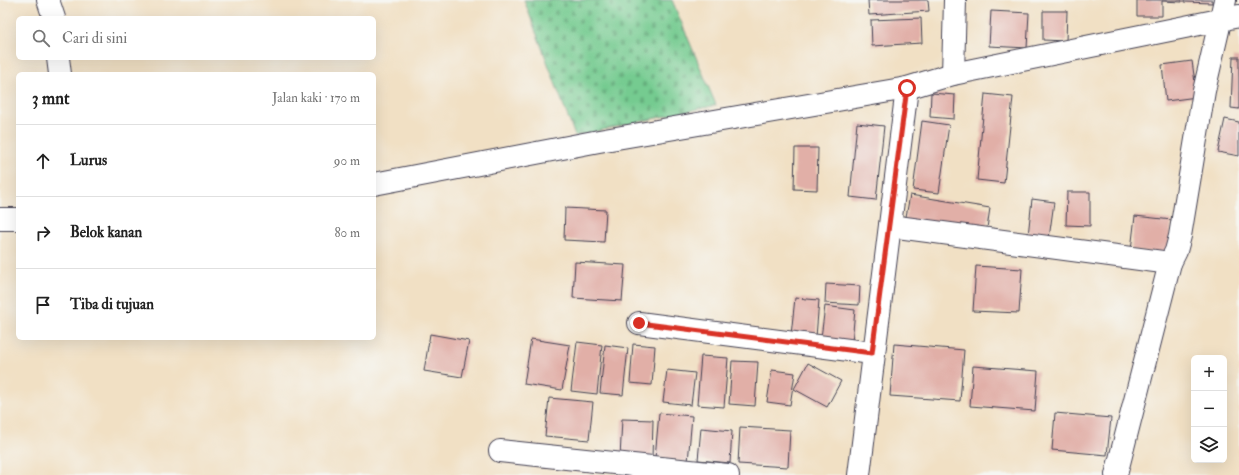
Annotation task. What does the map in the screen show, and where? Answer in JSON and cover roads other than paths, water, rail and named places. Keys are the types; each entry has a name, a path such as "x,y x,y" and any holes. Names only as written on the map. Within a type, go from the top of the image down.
{"street":[{"path":"48,0 53,16"},
{"path":"953,74 955,0"},
{"path":"376,184 599,141 907,88 953,74 1228,11 1204,91 1180,236 1176,252 1170,263 1116,475"},
{"path":"58,60 60,72"},
{"path":"859,475 872,353 890,226 907,88"},
{"path":"0,218 16,219"},
{"path":"890,226 1170,263"},
{"path":"639,323 872,353"},
{"path":"500,451 728,475"}]}
